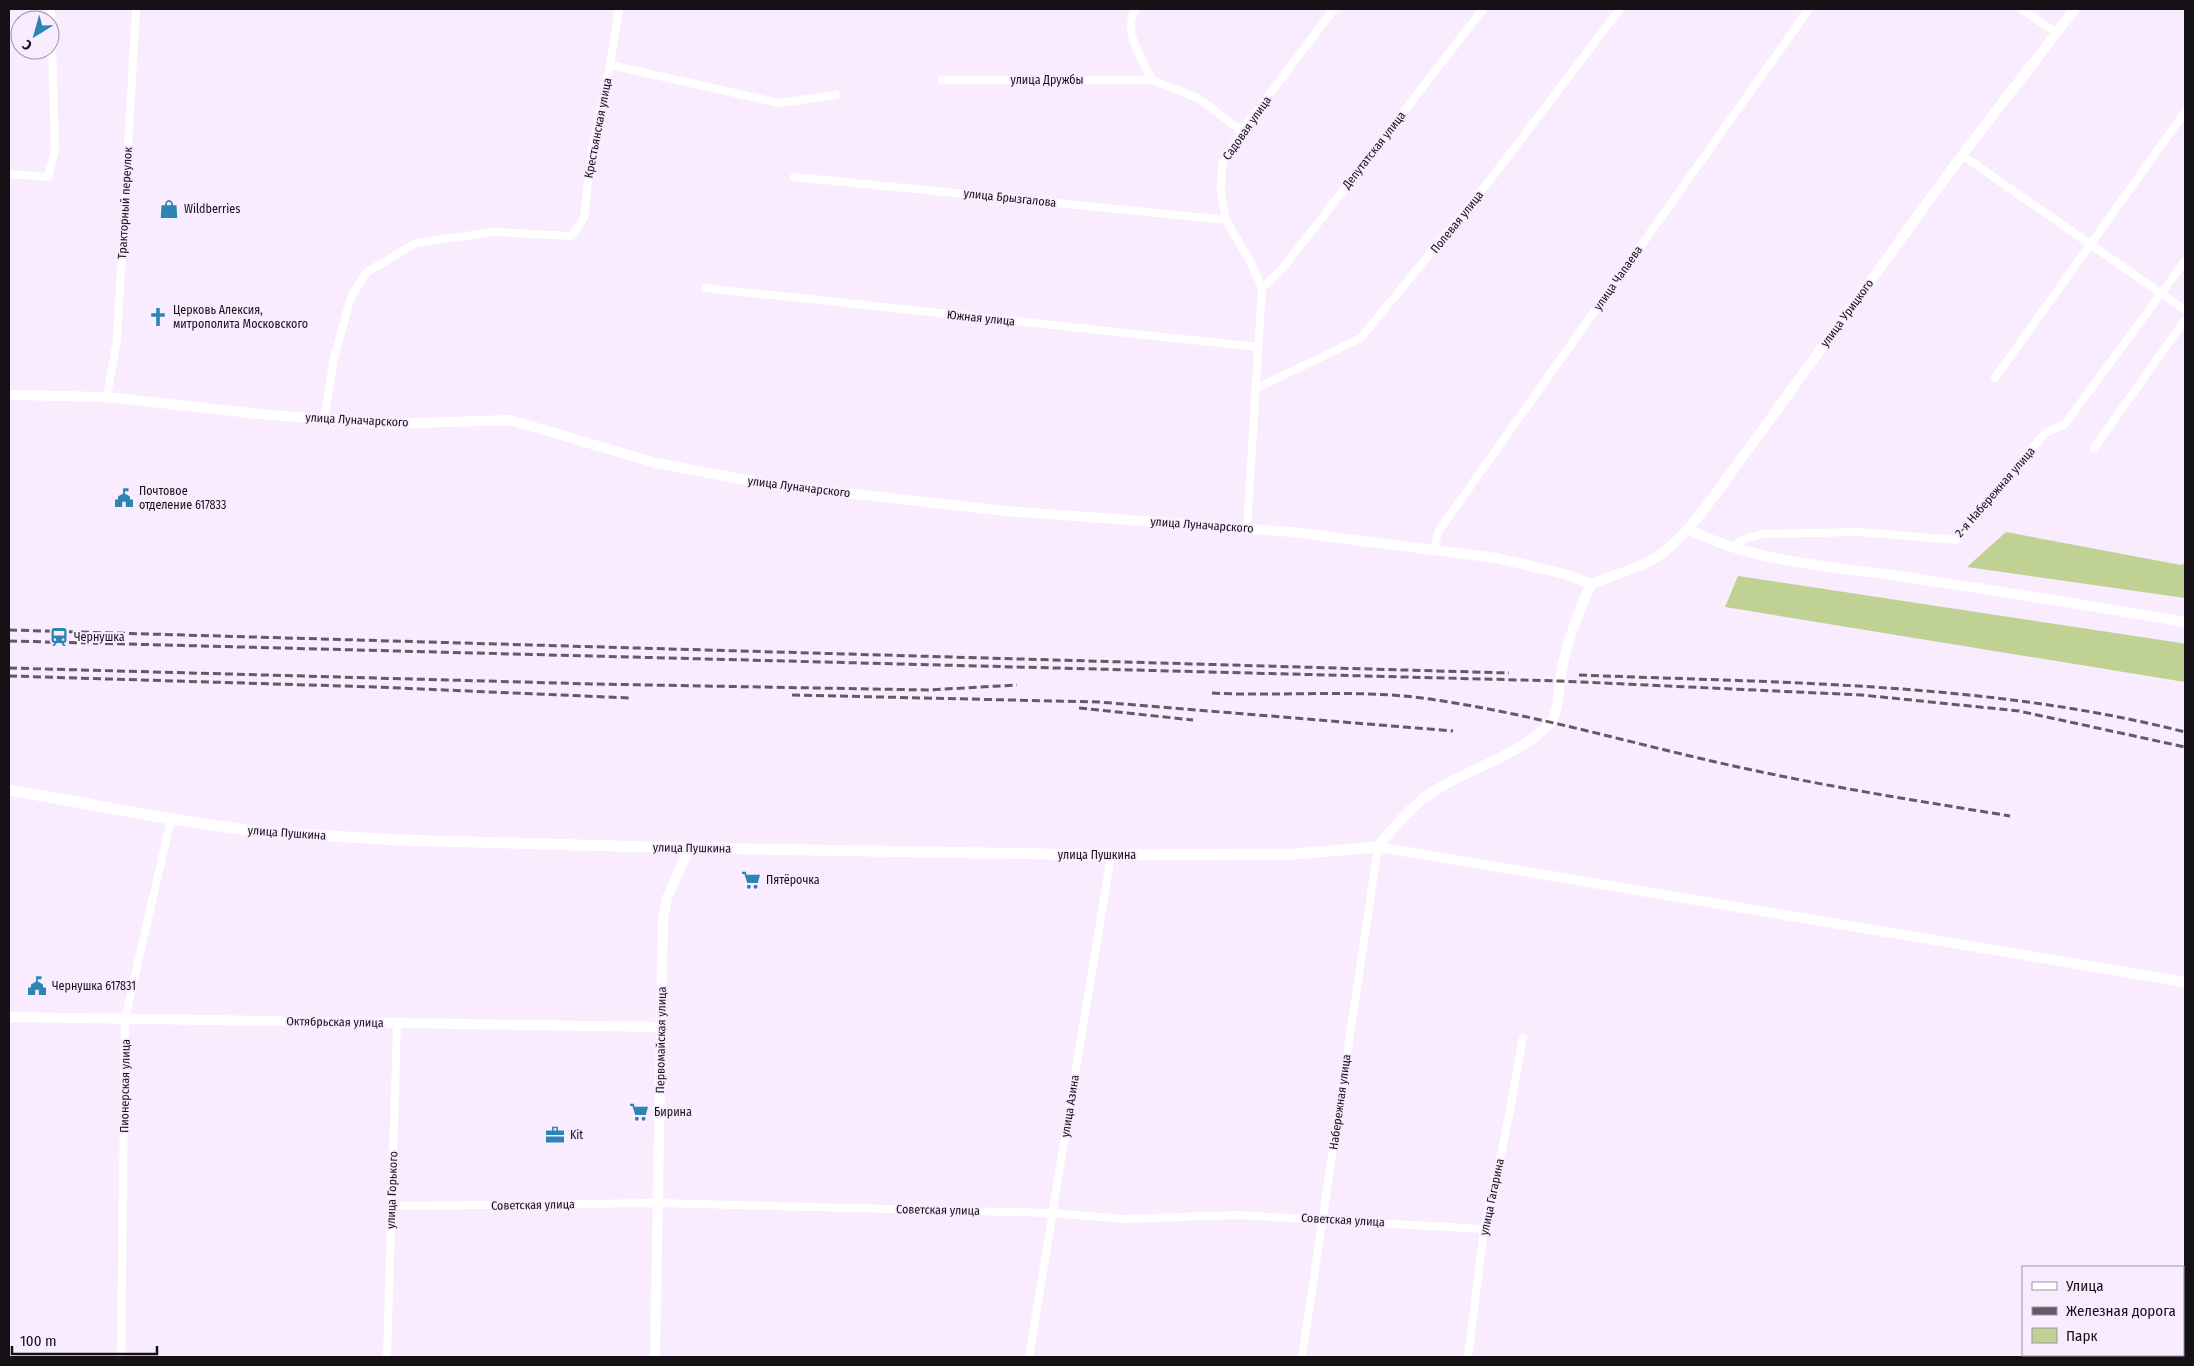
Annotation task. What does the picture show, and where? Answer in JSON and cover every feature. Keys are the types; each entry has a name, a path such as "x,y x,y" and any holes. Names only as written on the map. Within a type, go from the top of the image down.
{"main road":[{"name":"улица Пушкина","path":"9,790 170,819 261,832 399,840 689,848 1111,855 1294,854 1378,847"}],"street":[{"path":"9,174 48,178 55,151 51,9"},
{"name":"Тракторный переулок","path":"107,397 117,339 136,9"},
{"name":"Крестьянская улица","path":"324,419 334,358 351,297 368,272 416,243 494,232 572,236 584,218 591,155 610,65 619,9"},
{"path":"1136,9 1132,13 1132,40 1152,80"},
{"name":"Садовая улица","path":"1262,288 1251,263 1226,220 1221,191 1222,164 1242,131 1334,9"},
{"name":"Депутатская улица","path":"1262,288 1284,267 1483,9"},
{"name":"Полевая улица","path":"1255,389 1361,338 1493,176 1620,9"},
{"name":"улица Чапаева","path":"1434,550 1438,532 1809,9"},
{"path":"2021,9 2057,33"},
{"name":"улица Урицкого","path":"1591,584 1648,562 1670,547 1688,529 1721,487 1962,155 2075,9"},
{"path":"610,65 779,103 836,95"},
{"name":"улица Дружбы","path":"942,80 1152,80 1198,98 1242,131"},
{"path":"1995,378 2185,112"},
{"path":"1962,155 2185,310"},
{"name":"улица Брызгалова","path":"794,177 1226,220"},
{"name":"2-я Набережная улица","path":"1730,548 1744,539 1762,534 1860,532 1956,540 2045,433 2065,424 2162,295 2185,261"},
{"name":"Южная улица","path":"705,288 1258,347"},
{"path":"1247,528 1262,288"},
{"path":"2094,448 2185,320"},
{"name":"улица Луначарского","path":"9,395 107,397 258,414 387,424 510,420 656,463 767,484 1005,511 1292,532 1496,558 1565,574 1591,584"},
{"path":"1688,529 1730,548 1758,555 2025,595 2185,622"},
{"path":"1591,584 1571,632 1561,674 1558,704 1550,724 1512,752 1434,791 1395,824 1378,847 2185,982"},
{"name":"Пионерская улица","path":"121,1357 125,1019 170,819"},
{"name":"Набережная улица","path":"1302,1357 1378,847"},
{"name":"Первомайская улица","path":"655,1357 663,918 667,898 689,848"},
{"name":"улица Азина","path":"1029,1357 1111,855"},
{"name":"Октябрьская улица","path":"9,1017 661,1027"},
{"name":"улица Горького","path":"387,1357 397,1023"},
{"name":"улица Гагарина","path":"1468,1357 1484,1229 1506,1131 1523,1038"},
{"name":"Советская улица","path":"391,1206 658,1203 1052,1213 1125,1219 1235,1215 1484,1229"}],"green space":[{"path":"2006,532 2181,565 2185,563 2185,598 1967,567"},
{"path":"1738,576 2181,643 2185,644 2185,682 1725,607"}],"railway":[{"path":"9,630 1509,673"},
{"path":"9,641 1560,681 1862,695 2019,711 2185,747"},
{"path":"9,668 594,684 928,690 1017,685"},
{"path":"1579,675 1808,683 1960,694 2036,703 2111,716 2185,732"},
{"path":"9,676 375,687 630,698"},
{"path":"1212,693 1380,694 1436,700 1517,715 1789,778 2010,816"},
{"path":"792,695 1099,702 1453,731"},
{"path":"1079,708 1193,720"}],"place":[{"name":"Wildberries","path":"169,209"},
{"name":"Церковь Алексия, митрополита Московского","path":"158,317"},
{"name":"Почтовое отделение 617833","path":"124,498"},
{"name":"Чернушка","path":"59,637"},
{"name":"Пятёрочка","path":"751,880"},
{"name":"Чернушка 617831","path":"37,986"},
{"name":"Бирина","path":"639,1112"},
{"name":"Kit","path":"555,1135"}]}
